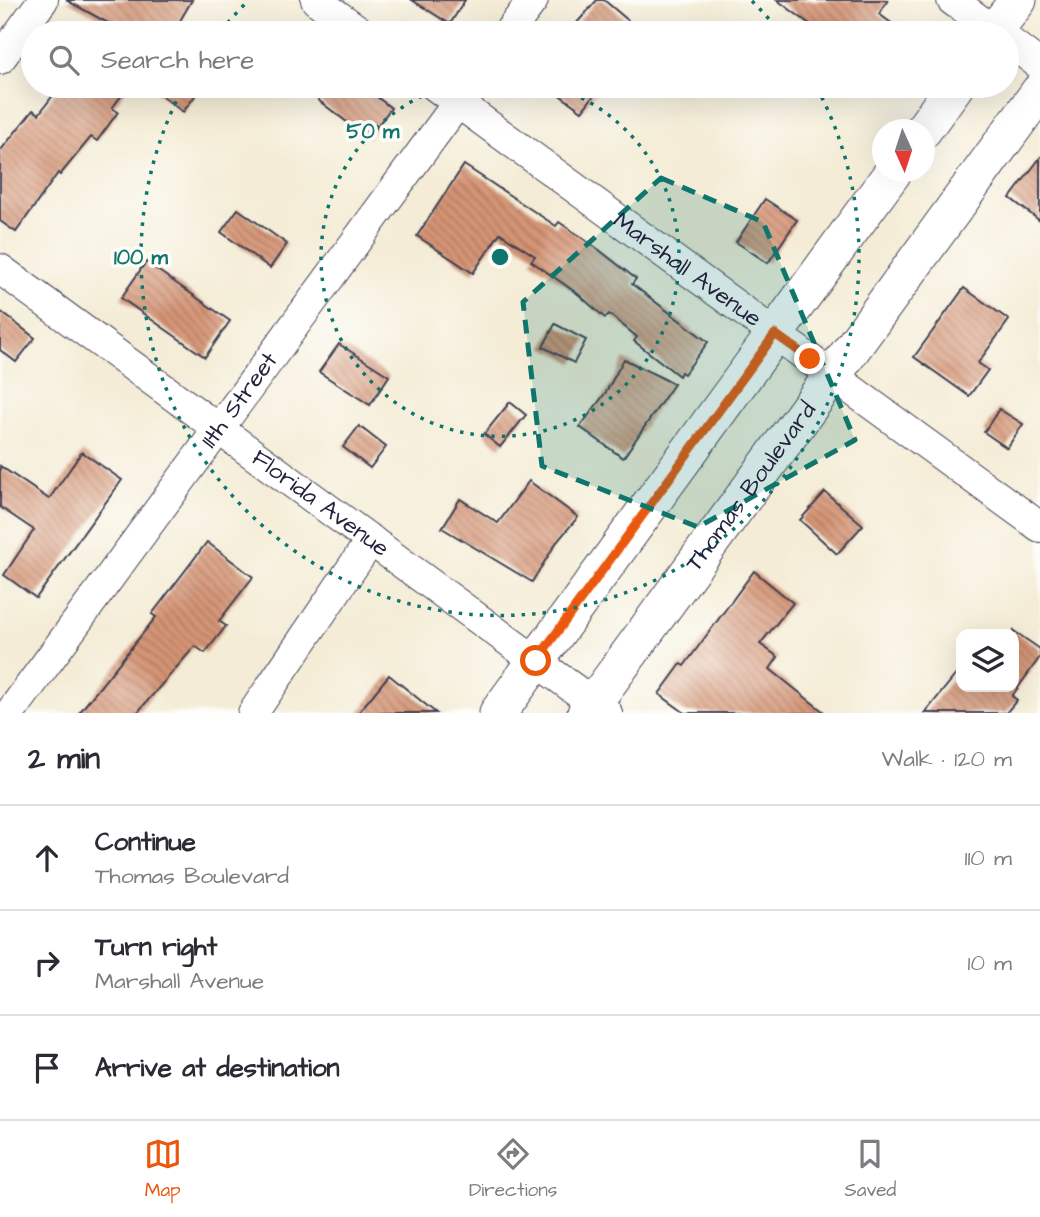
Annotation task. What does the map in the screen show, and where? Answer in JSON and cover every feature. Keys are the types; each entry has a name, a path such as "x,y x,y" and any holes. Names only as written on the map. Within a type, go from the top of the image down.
{"main road":[{"path":"1006,21 1018,0"},
{"name":"Thomas Boulevard","path":"595,710 832,375 1040,91"},
{"path":"931,119 946,98"},
{"path":"498,713 885,182"}],"street":[{"path":"28,21 43,0"},
{"path":"316,0 345,21"},
{"path":"517,21 533,0"},
{"path":"952,0 980,21"},
{"path":"0,59 21,30"},
{"path":"1019,50 1040,65"},
{"name":"11th Street","path":"10,713 219,429 449,98"},
{"name":"Marshall Avenue","path":"463,98 775,334 1040,527"},
{"name":"Florida Avenue","path":"0,270 536,661 595,710"},
{"path":"253,713 370,540"}],"highlighted area":[{"path":"661,178 763,222 855,440 698,527 542,466 523,302"}],"building":[{"path":"66,0 192,0 180,21 104,21"},
{"path":"412,0 465,0 452,21 445,21"},
{"path":"597,0 604,0 629,21 579,21"},
{"path":"777,0 888,0 879,14 889,21 806,21"},
{"path":"51,98 120,98 112,108 118,112 97,141 91,137 60,175 58,173 16,232 0,221 0,151 33,110 39,114"},
{"path":"165,98 193,98 183,112"},
{"path":"378,98 391,108 368,138 318,100"},
{"path":"564,98 592,98 582,111"},
{"path":"1040,158 1040,221 1010,198"},
{"path":"464,165 556,226 559,222 598,249 636,279 632,284 708,342 684,374 681,372 679,376 634,341 637,337 609,314 605,318 578,294 531,261 535,256 500,233 473,273 417,236"},
{"path":"765,199 797,220 768,263 736,242"},
{"path":"238,209 287,244 270,268 221,232"},
{"path":"146,262 230,321 205,357 121,298"},
{"path":"964,288 1009,320 978,363 988,370 969,396 914,357"},
{"path":"0,311 35,338 16,362 0,350"},
{"path":"555,324 586,340 574,363 543,347"},
{"path":"339,344 389,376 370,405 319,372"},
{"path":"624,359 674,384 623,458 580,427 606,392"},
{"path":"510,402 526,415 500,447 484,434"},
{"path":"999,409 1023,424 1007,448 984,432"},
{"path":"359,426 386,447 370,468 343,447"},
{"path":"82,452 122,480 36,598 4,575 34,530 0,507 0,466 49,499"},
{"path":"529,481 578,517 556,543 532,582 442,528 460,499 498,523"},
{"path":"825,492 863,525 837,554 800,520"},
{"path":"207,542 253,577 219,621 226,626 205,653 195,646 137,713 79,713 156,617 152,614"},
{"path":"754,571 793,603 760,644 778,657 770,669 825,713 685,713 659,694 681,664 684,666"},
{"path":"1019,634 1040,649 1040,657 1019,686"},
{"path":"956,674 956,692 1015,692 1012,696 1017,700 1006,713 925,713"},
{"path":"389,675 436,713 358,713"}],"route":[{"path":"536,661 775,334 810,359"}]}
